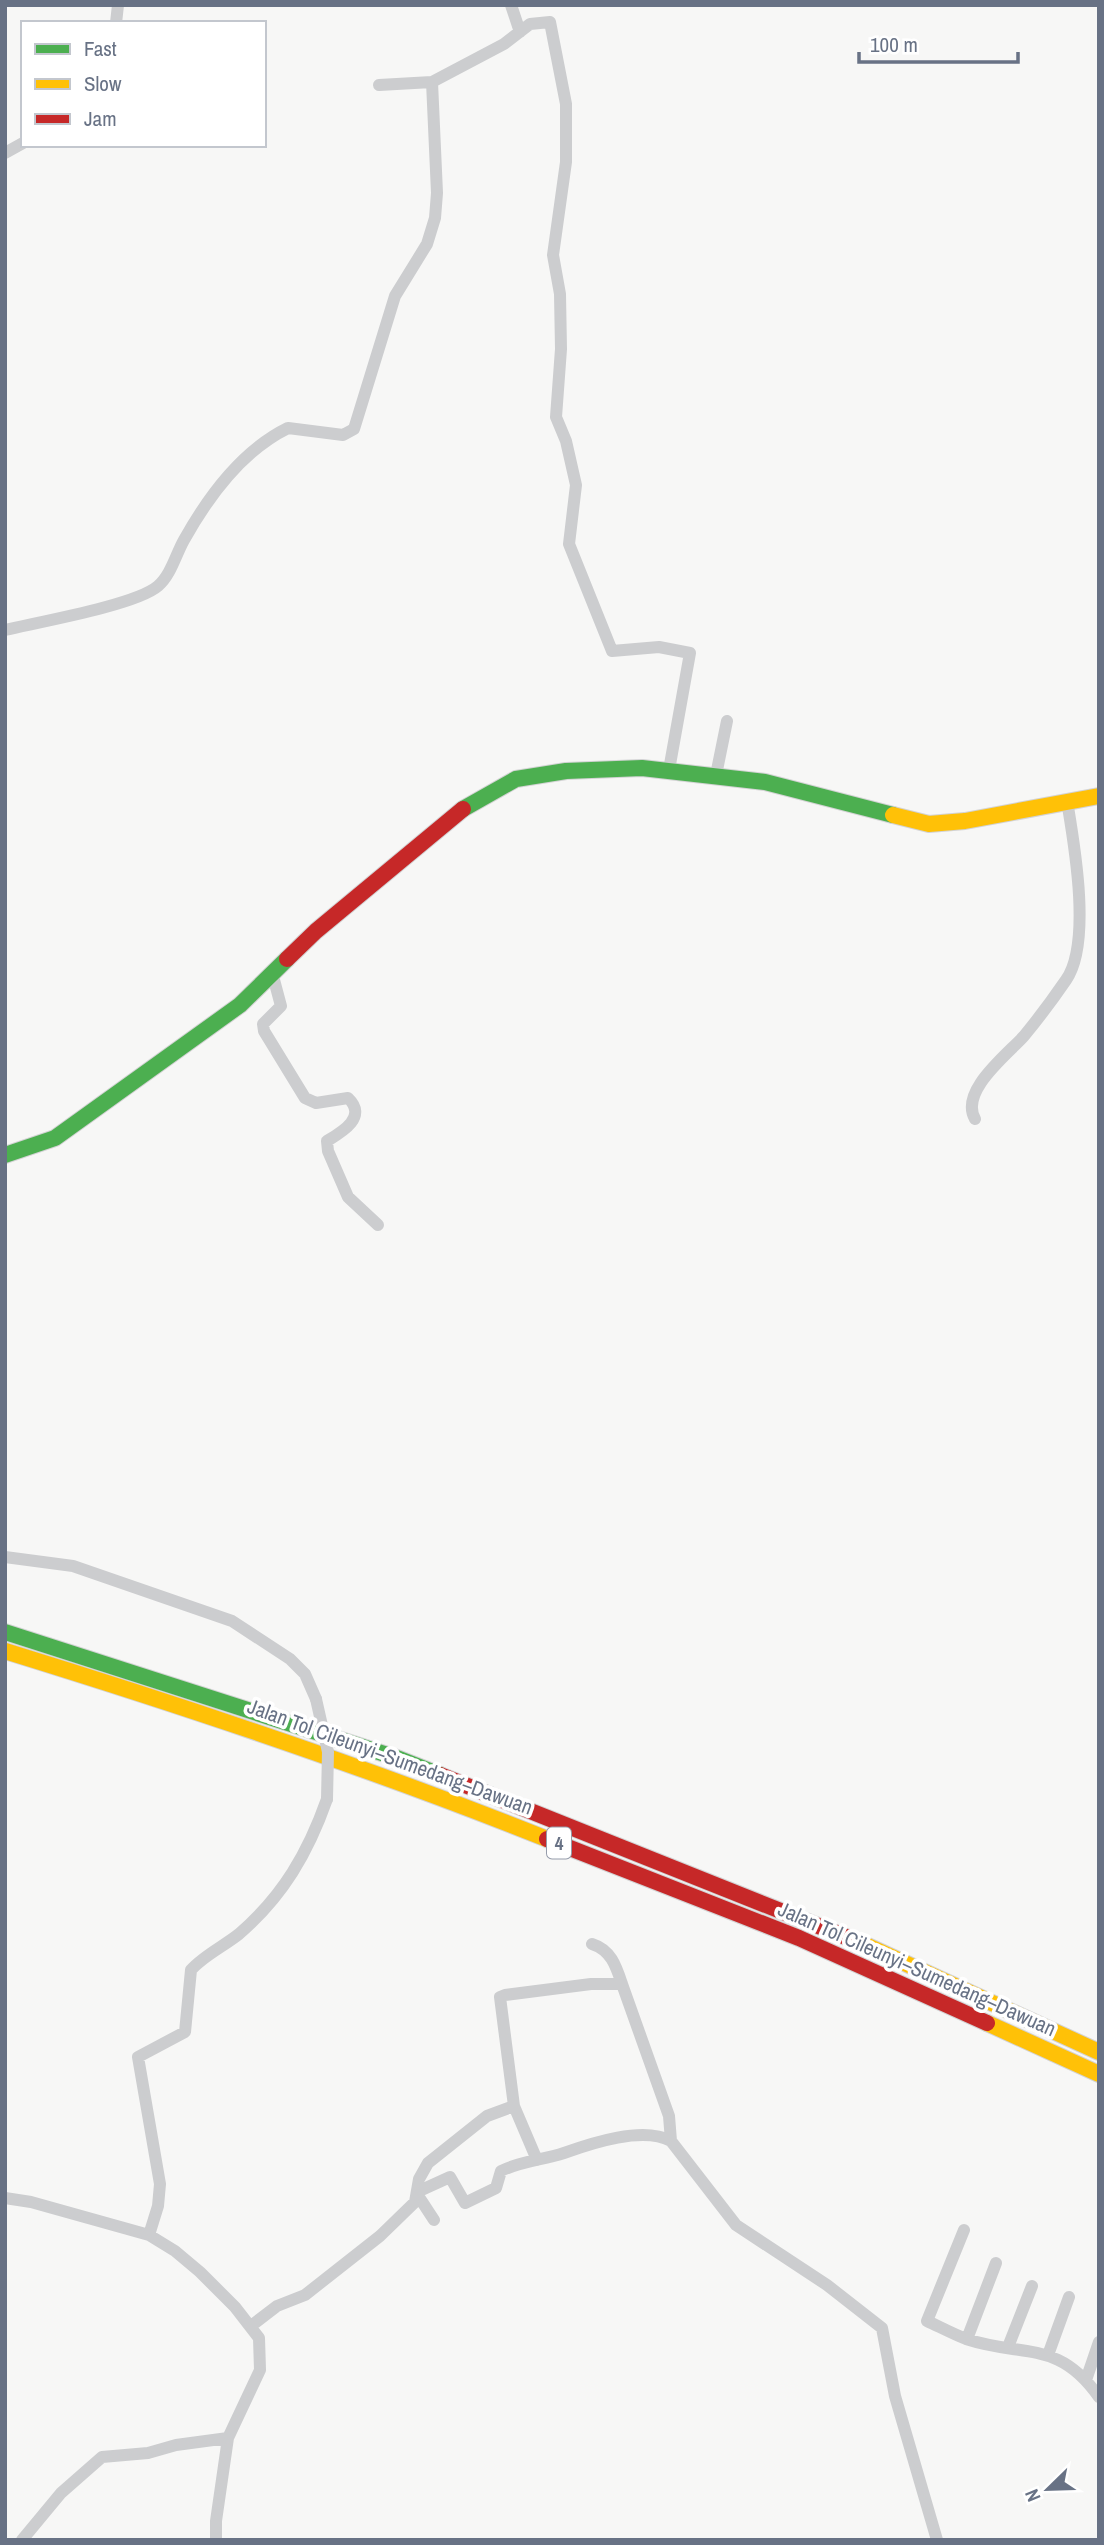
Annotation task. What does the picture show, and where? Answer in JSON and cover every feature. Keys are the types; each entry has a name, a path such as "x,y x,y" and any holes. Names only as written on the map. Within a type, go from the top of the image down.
{"main road":[{"path":"5,1155 36,1147 55,1138 240,1004 326,922 448,819 504,785 529,776 566,771 642,768 716,775 765,782 929,824 965,821 1099,796"},
{"name":"Jalan Tol Cileunyi–Sumedang–Dawuan","path":"5,1632 394,1758 806,1920 953,1983 1099,2052"},
{"name":"Jalan Tol Cileunyi–Sumedang–Dawuan","path":"5,1651 210,1714 386,1774 799,1938 1099,2074"}],"street":[{"path":"511,5 520,32"},
{"path":"379,85 432,82 487,55 535,22 550,22 566,104 566,162 554,256 559,294 561,349 556,417 566,441 576,485 569,544 612,652 659,647 690,653 669,770"},
{"path":"5,630 147,593 166,576 185,538 220,486 255,450 288,428 343,435 354,429 395,296 427,244 435,218 432,82"},
{"path":"5,153 21,144"},
{"path":"716,775 727,721"},
{"path":"975,1119 972,1106 981,1083 1025,1034 1066,981 1073,962 1079,917 1077,866 1067,801"},
{"path":"273,975 281,1006 263,1024 264,1031 305,1098 316,1103 348,1098 353,1103 355,1117 351,1127 327,1141 328,1151 348,1196 378,1225"},
{"path":"5,1557 73,1566 232,1622 290,1659 305,1674 316,1699 328,1752 327,1799 314,1837 283,1889 262,1914 191,1970 185,2032 138,2057 160,2184 158,2206 149,2235"},
{"path":"592,1944 601,1947 612,1958 663,2094 669,2116 671,2141 736,2225 827,2285 882,2328 895,2396 937,2540"},
{"path":"537,2160 514,2106 500,1997 592,1984 622,1984"},
{"path":"251,2326 277,2306 305,2295 380,2236 415,2202 422,2170 436,2155 487,2116 514,2106"},
{"path":"417,2193 450,2177 465,2203 496,2189 501,2171 598,2141 653,2137 671,2141"},
{"path":"417,2193 434,2220"},
{"path":"5,2198 31,2202 120,2230 149,2235 175,2251 220,2292 251,2326 261,2348 260,2370 228,2438 216,2521 216,2540"},
{"path":"964,2230 927,2321 967,2339 1048,2355 1073,2367 1099,2397"},
{"path":"967,2339 996,2263"},
{"path":"1008,2347 1032,2286"},
{"path":"1048,2355 1069,2297"},
{"path":"1086,2379 1099,2342"},
{"path":"22,2540 61,2493 102,2457 148,2453 176,2445 228,2438"}],"traffic: fast":[{"path":"463,809 516,779 566,771 642,768 765,782 893,815"},
{"path":"5,1155 55,1138 240,1005 287,959"},
{"path":"5,1632 394,1757 440,1775"}],"traffic: slow":[{"path":"893,815 929,824 965,821 1099,796"},
{"path":"5,1651 278,1739 547,1839"},
{"path":"861,1943 1099,2052"},
{"path":"987,2023 1099,2074"}],"traffic: jam":[{"path":"287,959 316,931 463,809"},
{"path":"440,1775 861,1943"},
{"path":"547,1839 799,1938 987,2023"}]}
